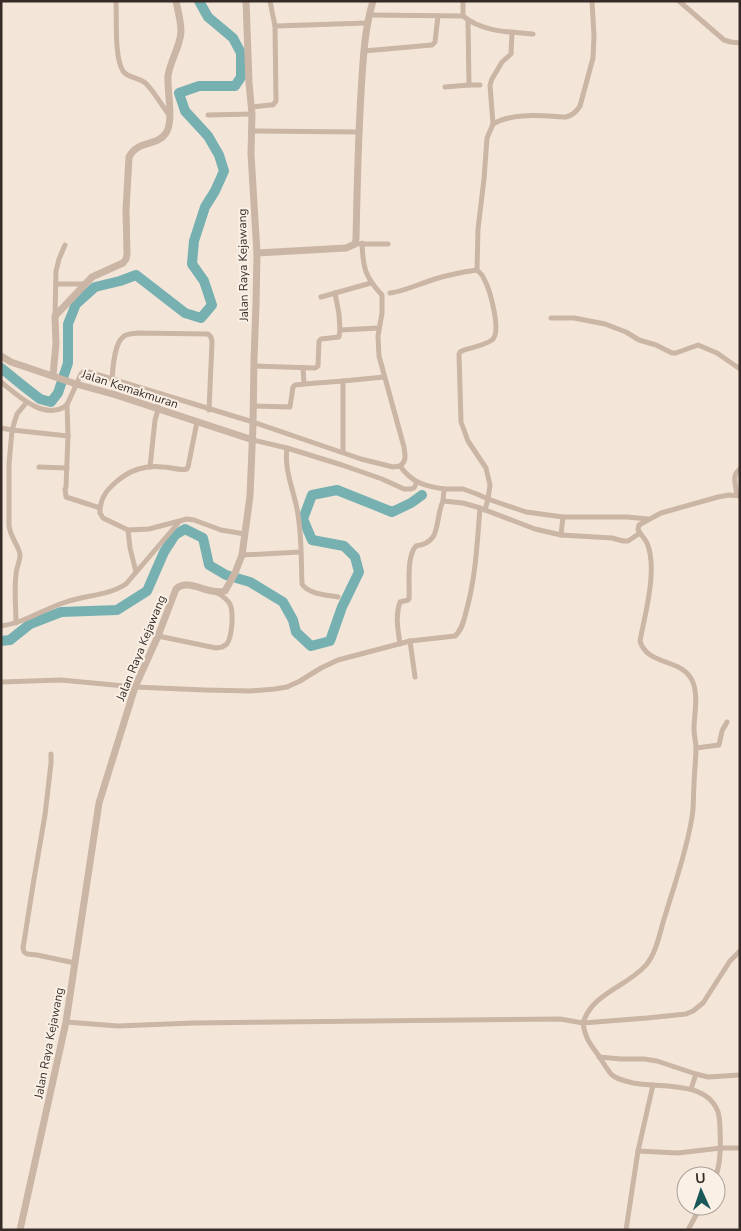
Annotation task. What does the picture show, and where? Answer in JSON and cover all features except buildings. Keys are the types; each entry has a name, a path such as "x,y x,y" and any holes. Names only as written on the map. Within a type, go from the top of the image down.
{"street":[{"path":"116,1 119,60 122,69 129,76 145,82 170,116"},
{"path":"55,316 92,277 119,266 126,259 129,157 136,148 156,142 166,133 170,116 168,73 181,32 176,1"},
{"name":"Jalan Raya Kejawang","path":"20,1230 66,1022 99,803 135,687 158,636 176,589 180,586 189,585 218,593 225,591 242,555 250,496 256,305 256,254 251,154 252,110 249,83 246,1"},
{"path":"208,115 252,110 273,105 276,101 274,26 270,1"},
{"path":"1,382 26,403 47,411 63,408 67,404 81,374 83,372 90,372 361,459 393,467 400,466 405,462 405,454 384,377 378,347 382,295 371,283 356,240 359,132 364,51 367,23 373,1"},
{"path":"463,1 463,16"},
{"path":"493,124 510,117 566,117 576,111 580,106 593,58 592,1"},
{"path":"679,1 724,40 740,43"},
{"path":"369,15 463,16 481,26 492,29 534,34"},
{"path":"364,51 432,45 435,42 438,16"},
{"path":"468,20 468,85"},
{"path":"274,26 367,23"},
{"path":"1,682 61,680 135,687 250,691 275,689 287,687 338,660 400,644 451,637 458,634 463,623 472,589 485,504 490,485 486,468 468,441 461,422 459,353 492,340 495,332 493,306 489,290 484,278 477,270 478,229 487,138 493,124 490,85 502,62 511,54 512,32"},
{"path":"445,87 480,85"},
{"path":"252,131 359,132"},
{"path":"256,254 346,248 358,244 388,244"},
{"path":"56,376 56,272 65,245"},
{"path":"390,293 437,278 477,270"},
{"path":"321,297 371,283"},
{"path":"56,284 85,284"},
{"path":"254,366 318,367 320,340 339,338 340,314 335,293"},
{"path":"551,318 574,318 605,324 672,353 698,345 718,353 740,369"},
{"path":"340,330 379,328"},
{"path":"112,379 116,353 121,338 124,335 138,333 208,334 212,342 209,410"},
{"name":"Jalan Kemakmuran","path":"1,356 11,362 76,384 253,439"},
{"path":"303,368 304,384"},
{"path":"254,406 290,407 293,387 295,385 384,377"},
{"path":"342,381 343,452"},
{"path":"150,467 155,420 161,396"},
{"path":"16,623 16,576 20,557 10,533 9,525 9,464 12,430 17,414 26,403"},
{"path":"67,404 68,468 66,497 100,508"},
{"path":"197,422 187,469 182,470 162,466 135,469 129,472 106,491 102,499 100,513 103,518 128,530 149,529 183,520 194,520 221,530 245,534"},
{"path":"1,428 68,436"},
{"path":"253,439 342,465 404,489 414,488 417,482"},
{"path":"286,448 288,473 299,522 303,587 322,594 338,597"},
{"path":"400,466 409,478 417,482 444,489 463,490 477,494 485,504 536,529 623,541 628,541 638,534 640,525 660,514 718,497 739,496 735,474 740,469"},
{"path":"39,467 68,468"},
{"path":"400,644 397,619 399,605 400,602 409,599 410,570 414,549 416,546 428,543 434,537 444,489"},
{"path":"443,501 485,504 562,520 627,517 648,519"},
{"path":"561,533 562,520"},
{"path":"1,626 16,623 63,602 118,589 126,584 179,522"},
{"path":"128,530 136,572"},
{"path":"638,534 646,541 652,566 640,641 641,647 654,658 681,668 692,681 695,693 694,730 696,748 692,815 689,833 654,951 647,964 635,975 590,1007 583,1023 584,1032 588,1041 611,1074 618,1078 653,1087 667,1085 690,1089 700,1092 711,1100 719,1114 721,1148 719,1166"},
{"path":"242,555 300,552"},
{"path":"158,636 216,648 227,644 230,640 232,612 226,598 218,593"},
{"path":"410,643 415,677"},
{"path":"696,748 719,745 722,731 727,722"},
{"path":"51,754 45,815 24,952 75,963"},
{"path":"66,1022 118,1026 560,1019 583,1023 686,1014 703,1003 730,961 740,950"},
{"path":"599,1057 657,1061 708,1077 740,1075"},
{"path":"690,1089 696,1074"},
{"path":"626,1230 638,1151 653,1087"},
{"path":"638,1151 678,1153 721,1148 740,1148"},
{"path":"688,1230 696,1216"}],"waterway":[{"path":"1,368 40,399 51,402 58,393 68,363 68,324 76,304 95,287 136,275 185,313 201,318 212,305 204,281 192,264 194,241 205,207 224,171 219,155 208,136 185,111 179,93 199,86 235,86 241,77 241,53 233,38 208,17 199,1"},
{"path":"1,641 10,640 30,624 61,612 117,610 147,591 164,552 175,535 185,529 203,538 209,565 226,575 250,582 283,602 293,620 296,632 311,646 330,641 342,607 359,572 355,557 344,546 312,540 303,519 312,495 337,490 392,512 411,503 422,495"}]}
